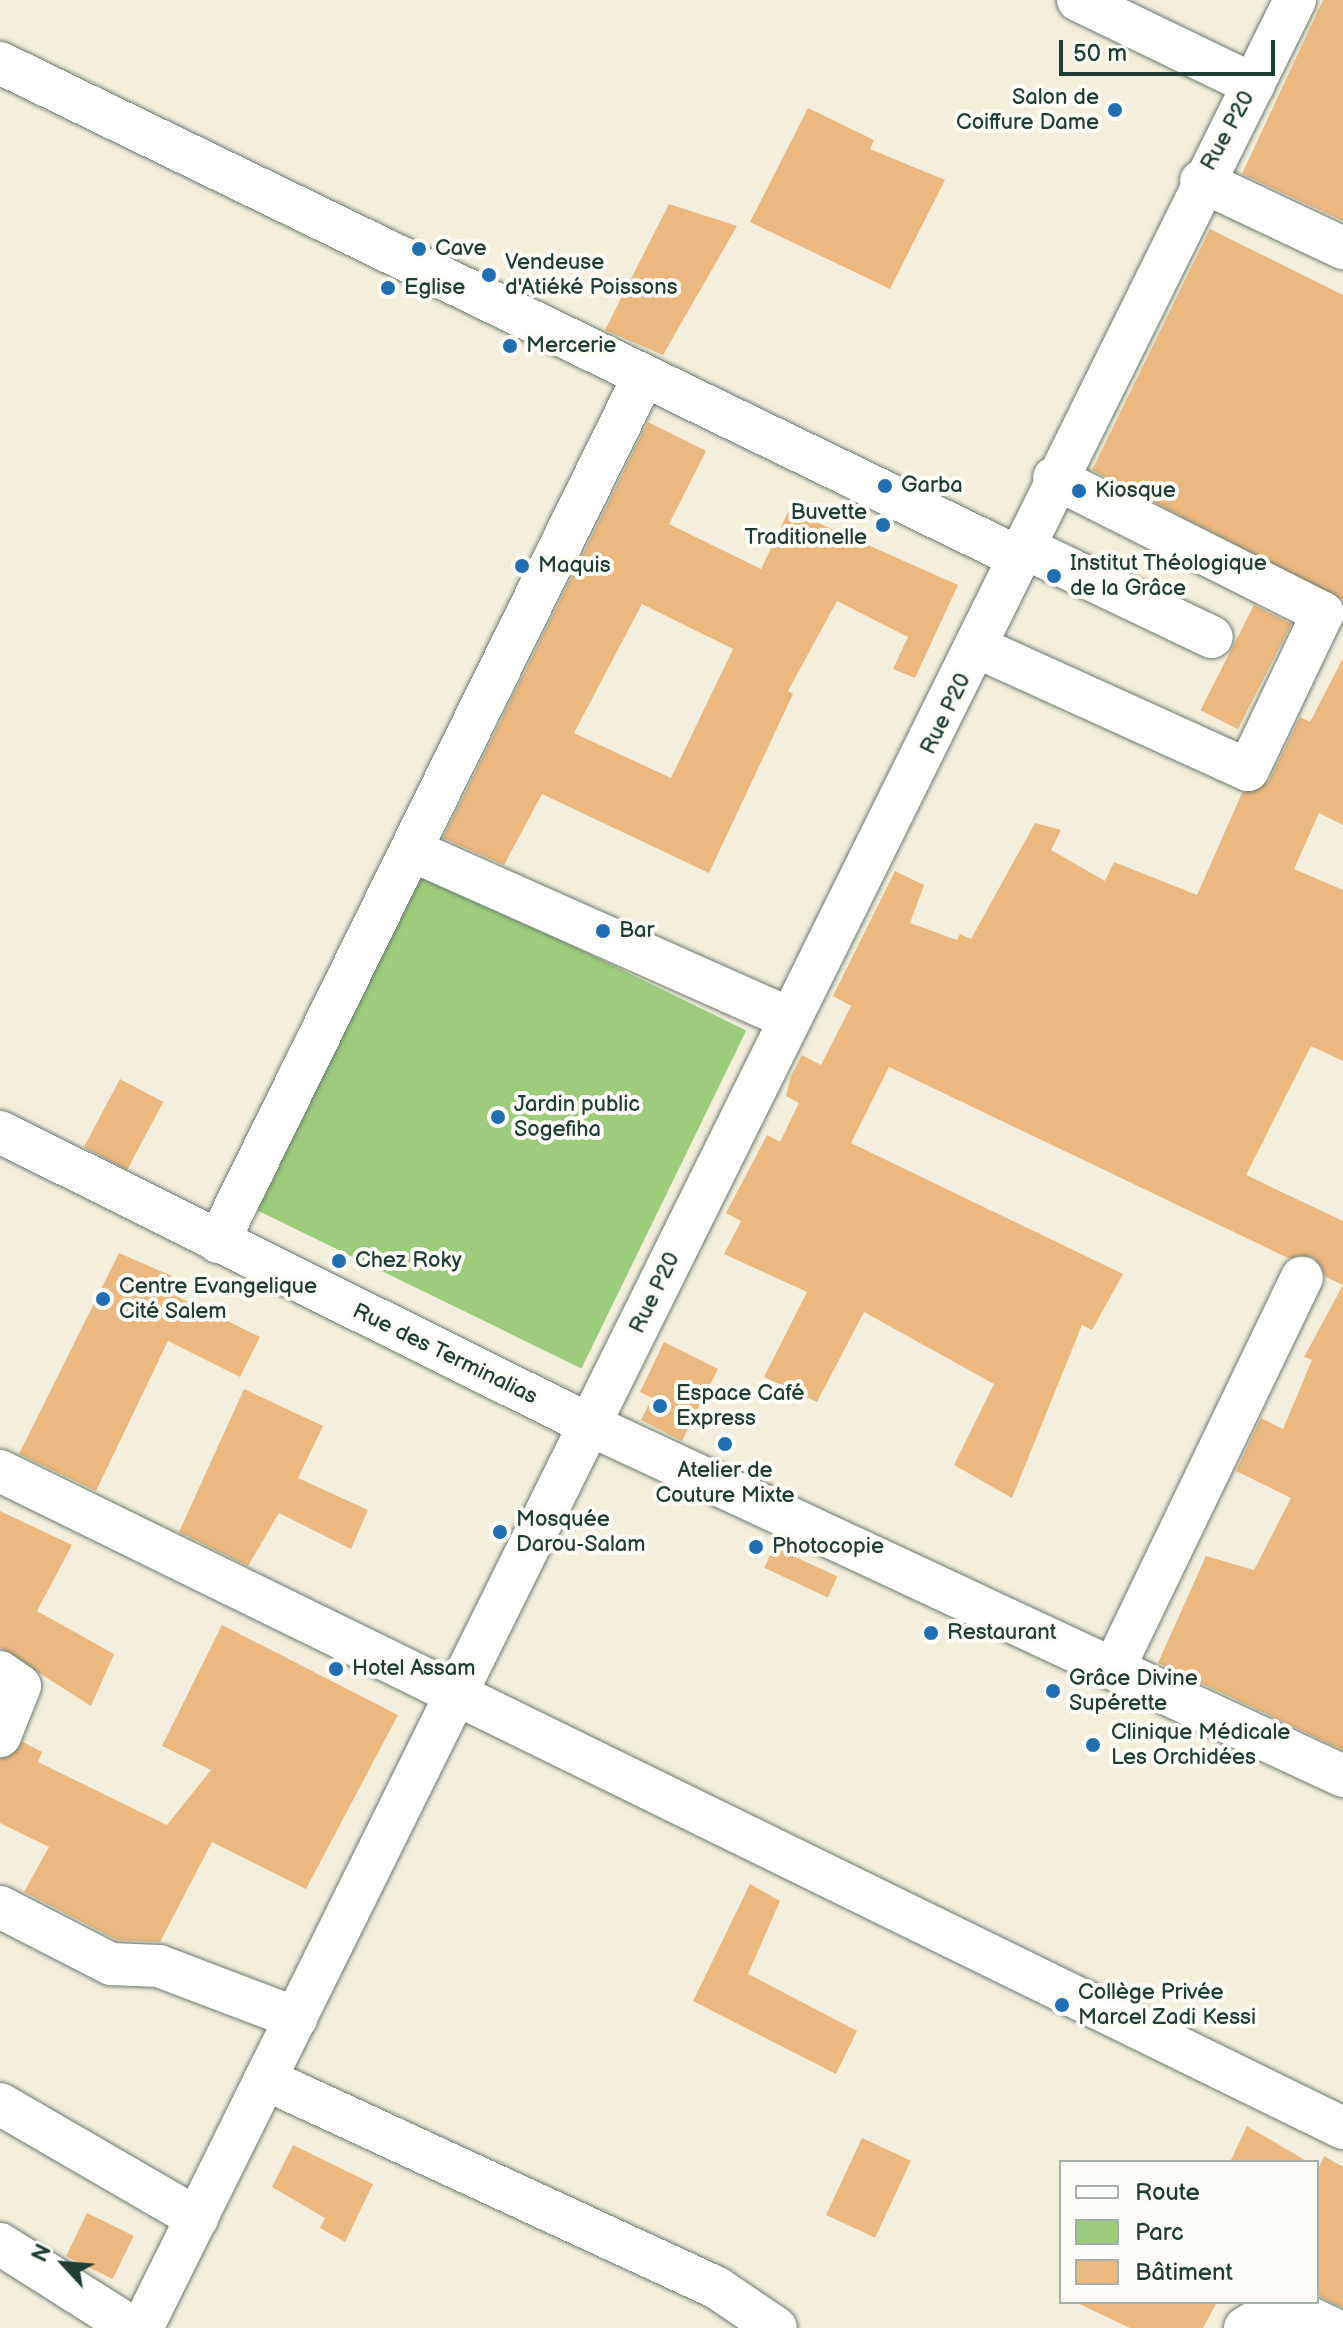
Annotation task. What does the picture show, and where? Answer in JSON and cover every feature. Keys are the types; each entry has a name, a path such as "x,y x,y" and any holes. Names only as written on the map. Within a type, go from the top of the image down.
{"street":[{"path":"1078,0 1254,85"},
{"name":"Rue P20","path":"142,2328 457,1696 788,1018 979,648 1054,478 1201,181 1254,85 1295,0"},
{"path":"0,63 644,376 1020,552 1212,637"},
{"path":"1201,181 1343,248"},
{"path":"218,1242 644,376"},
{"path":"979,648 1248,770 1323,613 1054,478"},
{"path":"411,850 788,1018"},
{"name":"Rue des Terminalias","path":"0,1132 590,1425 1115,1666 1343,1776"},
{"path":"1115,1666 1302,1278"},
{"path":"0,1471 1343,2128"},
{"path":"0,1672 20,1686 0,1736"},
{"path":"0,1907 111,1964 159,1966 296,2018"},
{"path":"265,2079 717,2288 776,2328"},
{"path":"0,2104 197,2218"},
{"path":"0,2244 133,2328"},
{"path":"1245,2328 1276,2310 1293,2310 1331,2328"}],"green space":[{"name":"Jardin public Sogefiha","path":"411,867 746,1031 581,1368 246,1205"}],"building":[{"path":"1323,0 1343,0 1343,221 1242,174"},
{"path":"808,108 874,140 870,149 945,180 890,289 750,222"},
{"path":"669,204 737,226 663,355 605,330"},
{"path":"1210,229 1343,295 1343,600 1092,470"},
{"path":"648,422 706,451 669,524 761,569 789,510 958,585 915,678 893,669 908,637 837,601 788,691 793,694 709,873 542,794 504,865 443,838","holes":["642,604 733,649 671,778 574,733"]},
{"path":"1254,605 1291,624 1238,729 1200,710"},
{"path":"1343,658 1343,825 1319,813 1294,869 1343,890 1343,1061 1311,1046 1246,1175 1343,1221 1343,1285 1326,1277 1313,1257 1288,1258 889,1067 851,1143 1123,1274 1092,1330 1082,1325 1012,1498 954,1465 994,1384 864,1312 817,1402 764,1377 807,1292 724,1254 741,1221 726,1213 767,1135 780,1142 799,1103 786,1096 791,1076 802,1055 821,1065 851,1006 833,996 895,871 924,885 910,923 957,940 960,934 971,939 1035,823 1061,830 1051,850 1105,881 1114,862 1197,895 1242,793 1269,781 1300,717 1310,722"},
{"path":"120,1079 163,1102 127,1170 84,1147"},
{"path":"119,1253 172,1276 166,1291 260,1337 240,1377 168,1341 96,1491 19,1454"},
{"path":"1343,1285 1343,1750 1158,1663 1206,1556 1254,1570 1291,1498 1236,1471 1261,1418 1283,1429 1312,1360 1304,1357"},
{"path":"664,1342 718,1369 682,1441 641,1420 652,1398 640,1392"},
{"path":"244,1389 323,1426 298,1478 368,1510 351,1549 279,1513 248,1566 179,1532"},
{"path":"0,1511 72,1545 37,1611 114,1654 91,1706 0,1648"},
{"path":"774,1547 837,1577 828,1597 764,1568"},
{"path":"222,1625 398,1715 306,1889 212,1842 160,1942 117,1940 24,1892 49,1847 0,1823 0,1759 23,1742 42,1752 38,1762 167,1825 211,1770 162,1746"},
{"path":"750,1884 780,1901 748,1974 857,2031 836,2074 693,2001"},
{"path":"1247,2126 1305,2160 1231,2160"},
{"path":"862,2138 911,2161 875,2238 826,2215"},
{"path":"293,2145 373,2184 345,2242 320,2228 325,2218 272,2187"},
{"path":"1324,2156 1343,2167 1343,2308 1319,2296 1319,2167"},
{"path":"87,2213 134,2236 113,2279 66,2256"},
{"path":"1079,2304 1216,2304 1203,2328 1130,2328"}],"place":[{"name":"Salon de Coiffure Dame","path":"1115,110"},
{"name":"Cave","path":"419,249"},
{"name":"Vendeuse d'Atiéké Poissons","path":"489,275"},
{"name":"Eglise","path":"388,288"},
{"name":"Mercerie","path":"510,346"},
{"name":"Garba","path":"885,486"},
{"name":"Kiosque","path":"1079,491"},
{"name":"Buvette Traditionelle","path":"883,525"},
{"name":"Maquis","path":"522,566"},
{"name":"Institut Théologique de la Grâce","path":"1054,576"},
{"name":"Bar","path":"603,931"},
{"name":"Jardin public Sogefiha","path":"498,1117"},
{"name":"Chez Roky","path":"339,1261"},
{"name":"Centre Evangelique Cité Salem","path":"103,1299"},
{"name":"Espace Café Express","path":"660,1406"},
{"name":"Atelier de Couture Mixte","path":"725,1444"},
{"name":"Mosquée Darou-Salam","path":"500,1532"},
{"name":"Photocopie","path":"756,1547"},
{"name":"Restaurant","path":"931,1633"},
{"name":"Hotel Assam","path":"336,1669"},
{"name":"Grâce Divine Supérette","path":"1053,1691"},
{"name":"Clinique Médicale Les Orchidées","path":"1093,1745"},
{"name":"Collège Privée Marcel Zadi Kessi","path":"1062,2005"}]}
